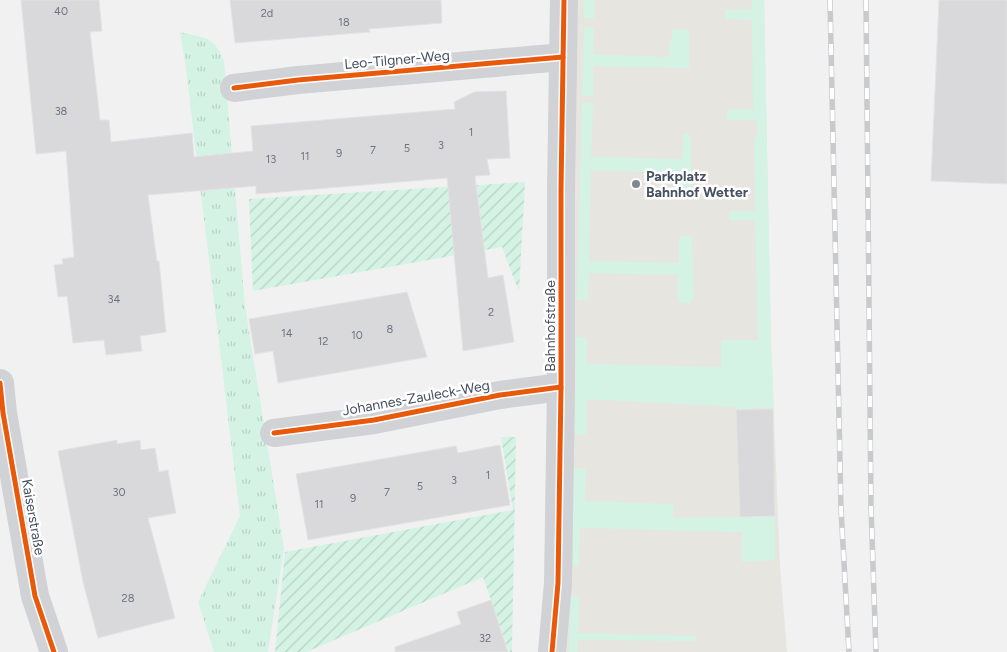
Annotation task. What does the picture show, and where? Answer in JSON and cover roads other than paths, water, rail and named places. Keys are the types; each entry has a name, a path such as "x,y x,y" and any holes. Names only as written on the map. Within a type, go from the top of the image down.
{"street":[{"name":"Bahnhofstraße","path":"552,652 558,583 564,0"},
{"name":"Leo-Tilgner-Weg","path":"234,88 334,77 563,57"},
{"name":"Kaiserstraße","path":"0,383 3,413 35,596 54,652"},
{"name":"Johannes-Zauleck-Weg","path":"274,433 374,420 500,395 561,387"}],"railway":[{"path":"830,0 841,509 849,652"},
{"path":"866,0 871,507 876,652"}],"place":[{"name":"Parkplatz Bahnhof Wetter","path":"636,184"}]}
